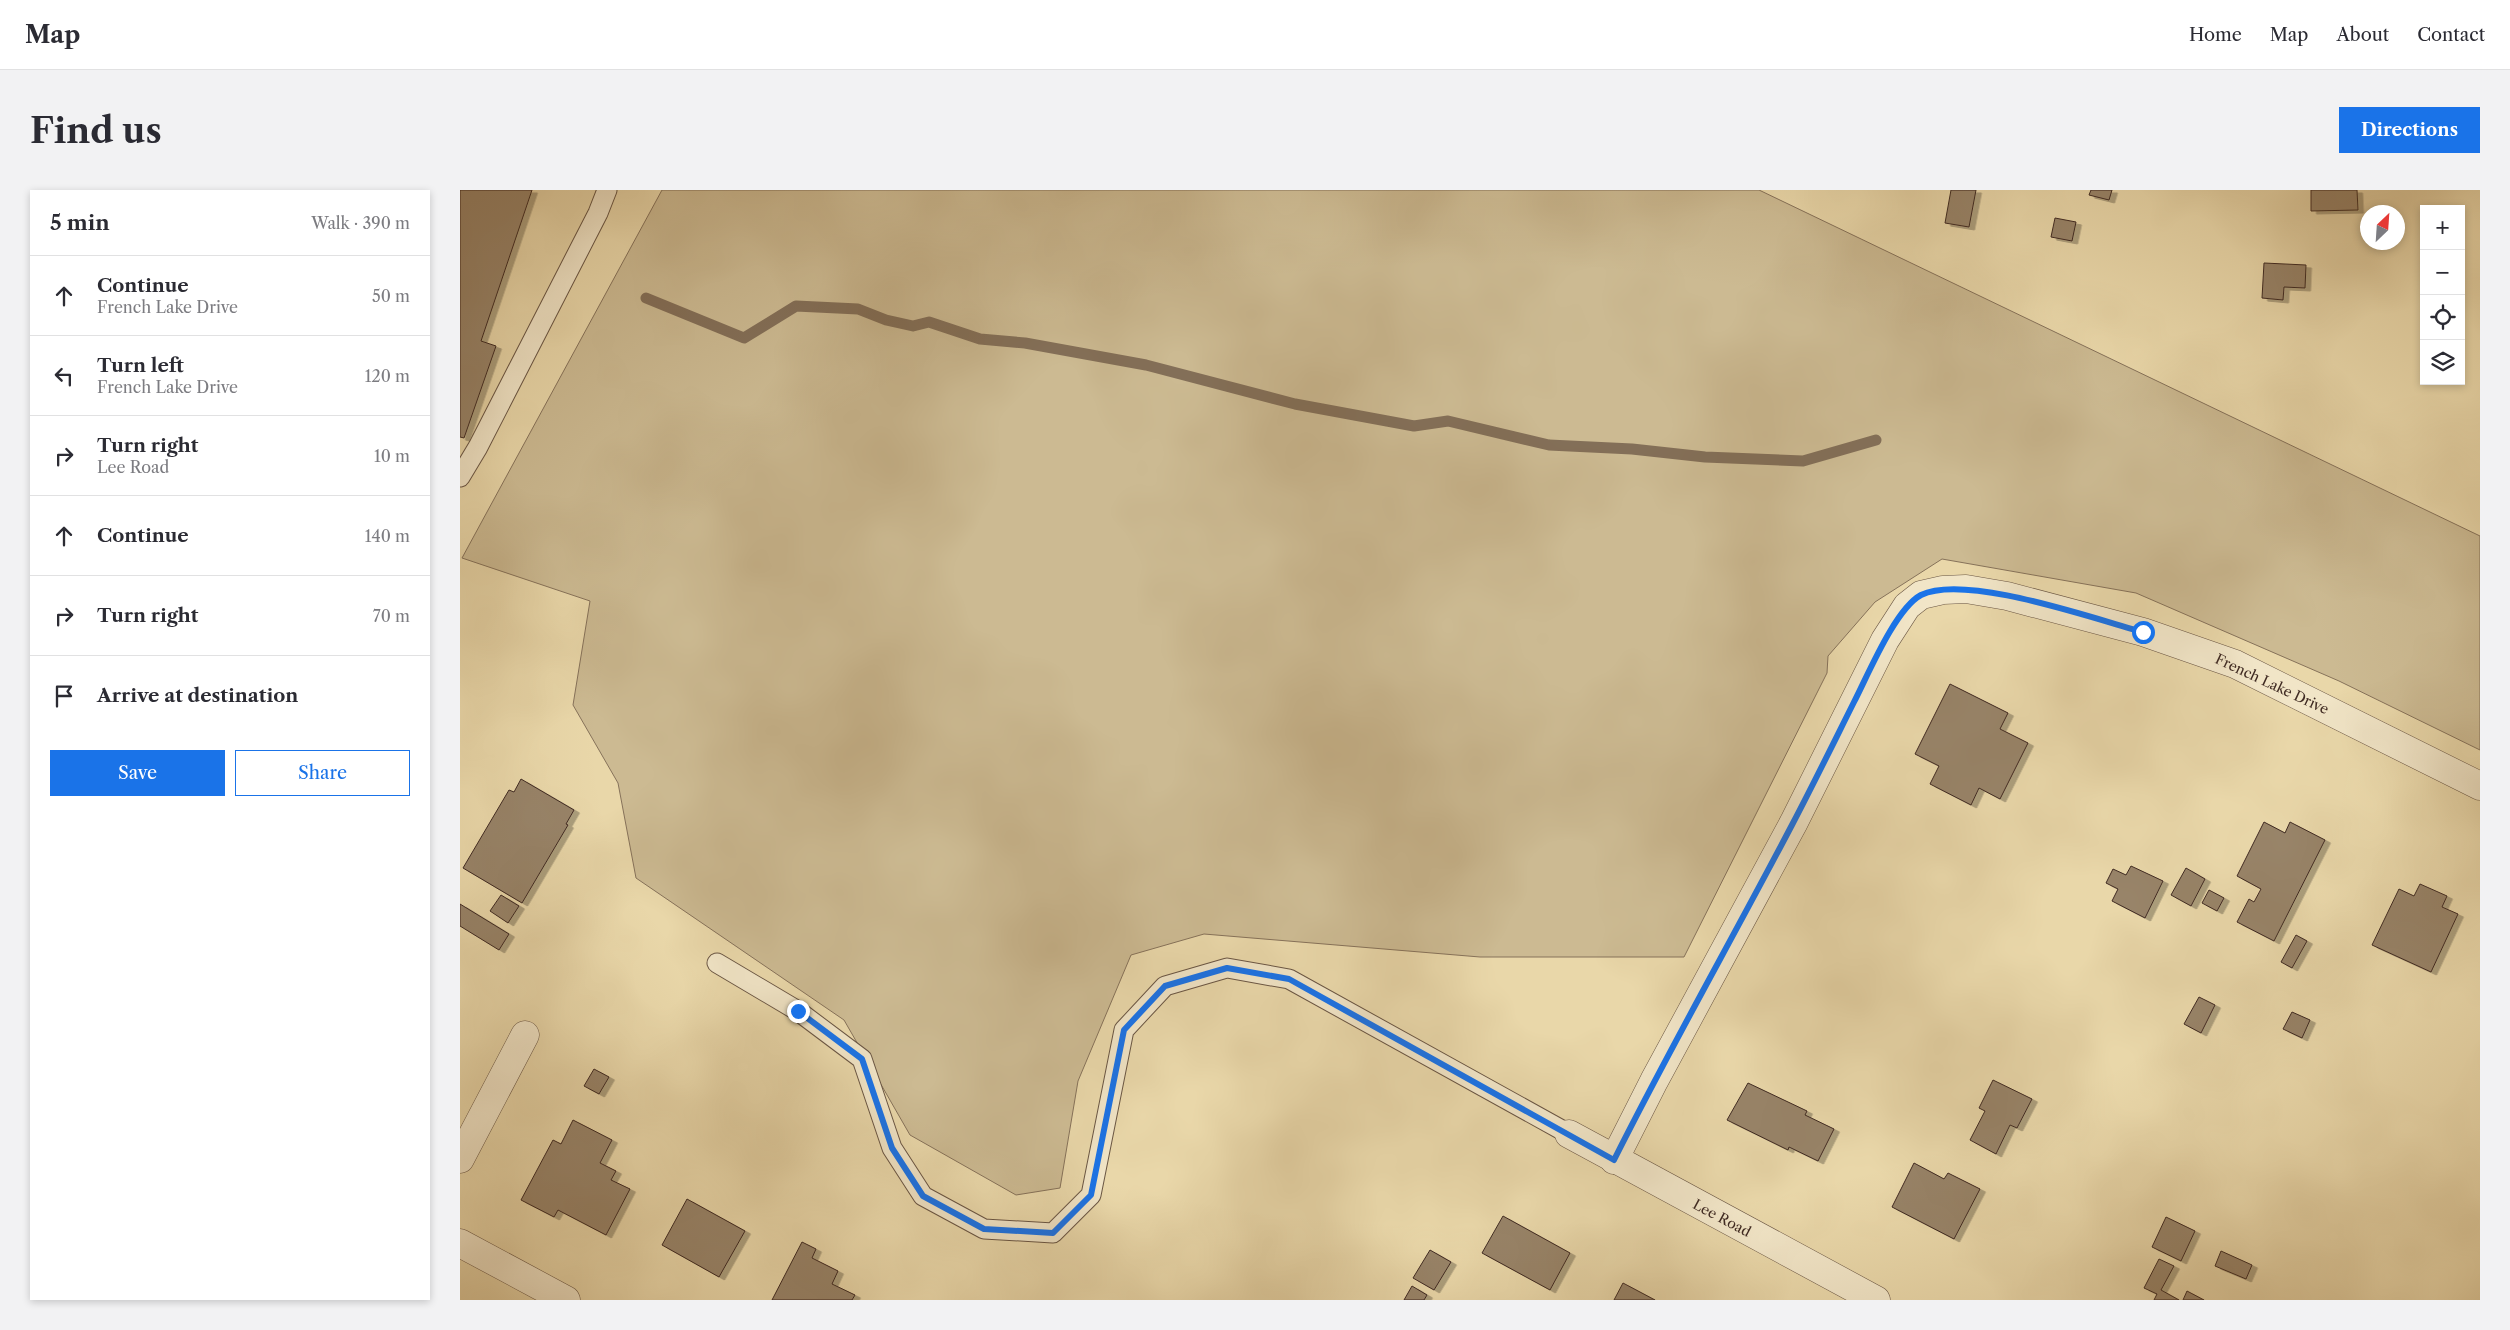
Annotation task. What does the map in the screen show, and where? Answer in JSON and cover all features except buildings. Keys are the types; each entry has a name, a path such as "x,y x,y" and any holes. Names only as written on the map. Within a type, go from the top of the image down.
{"street":[{"name":"French Lake Drive","path":"1614,1160 1654,1081 1794,822 1885,640 1907,606 1921,595 1943,590 1966,589 2007,596 2161,639 2235,664 2480,786"},
{"path":"460,1159 525,1034"},
{"name":"Lee Road","path":"1568,1134 1876,1300"},
{"path":"460,1243 566,1300"}],"lane":[{"path":"460,477 478,447 598,213 607,190"},
{"path":"717,963 798,1011 862,1059 892,1148 923,1196 984,1229 1053,1233 1091,1195 1124,1030 1165,986 1227,968 1289,979 1568,1134"}],"shaded area":[{"path":"662,190 1759,190 2480,536 2480,750 2339,681 2136,593 1942,559 1875,602 1828,656 1827,673 1684,957 1480,957 1204,934 1131,955 1078,1081 1060,1188 1016,1195 910,1135 844,1020 636,878 618,783 573,705 590,601 462,558"}],"waterway":[{"path":"646,298 744,338 796,306 858,309 886,320 913,326 929,322 980,339 1025,343 1146,365 1295,404 1414,426 1448,421 1549,445 1632,449 1705,457 1803,461 1876,440"}],"route":[{"path":"798,1011 862,1059 892,1148 923,1196 984,1229 1053,1233 1091,1195 1124,1030 1165,986 1227,968 1289,979 1614,1160 1654,1081 1794,822 1885,640 1907,606 1921,595 1943,590 1966,589 2007,596 2143,632"}]}
